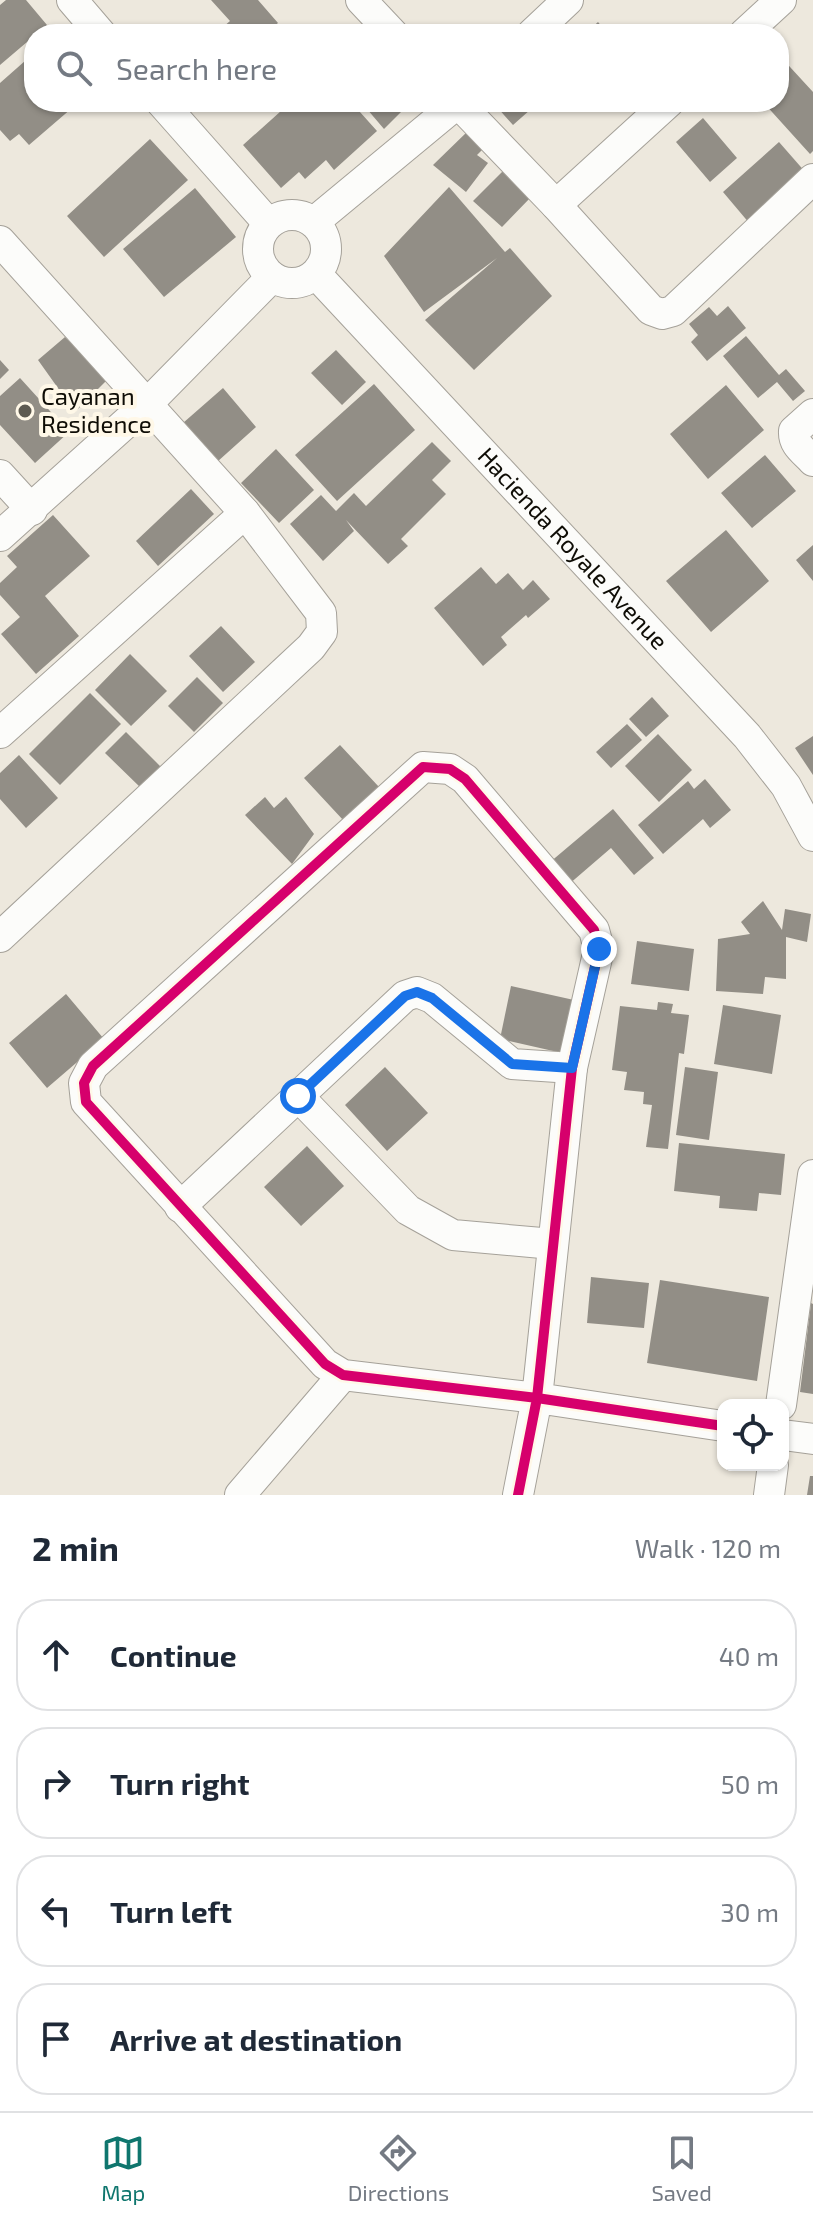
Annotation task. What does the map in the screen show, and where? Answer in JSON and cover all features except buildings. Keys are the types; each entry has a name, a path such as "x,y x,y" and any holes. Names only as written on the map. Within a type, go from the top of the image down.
{"street":[{"path":"72,0 92,24"},
{"path":"361,0 384,24"},
{"path":"543,24 568,0"},
{"path":"755,24 781,0"},
{"path":"170,112 268,223"},
{"path":"314,222 446,112"},
{"path":"468,112 651,310 662,314 673,311 813,179"},
{"path":"556,205 658,112"},
{"path":"299,214 314,222 323,234 326,248 324,262 316,274 302,282 286,283 272,277 262,266 257,251 259,236 268,223 282,215 299,214"},
{"path":"0,241 245,513 321,613 322,632 311,647 0,937"},
{"name":"Hacienda Royale Avenue","path":"316,274 747,736 786,786 813,836"},
{"path":"0,536 148,403 272,277"},
{"path":"813,414 794,431 795,442 813,461"},
{"path":"0,475 32,510"},
{"path":"0,733 245,513"},
{"path":"518,1495 537,1398 572,1068 599,949 594,930 465,779 450,769 423,767 93,1066 84,1083 86,1102 325,1364 343,1375 537,1398 717,1425"},
{"path":"180,1207 405,996 417,992 432,998 512,1064 572,1068"},
{"path":"298,1096 408,1210 453,1235 553,1244"},
{"path":"782,1399 813,1175"},
{"path":"240,1495 343,1375"},
{"path":"789,1436 813,1439"},
{"path":"769,1495 772,1471"}],"cycle path":[{"path":"423,767 450,769 465,779 594,930 599,949 572,1068 537,1398 343,1375 325,1364 86,1102 84,1083 93,1066 423,767"},
{"path":"518,1495 537,1398"},
{"path":"537,1398 717,1425"}],"place":[{"name":"Cayanan Residence","path":"25,411"}],"route":[{"path":"298,1096 405,996 417,992 432,998 512,1064 572,1068 599,949"}]}
